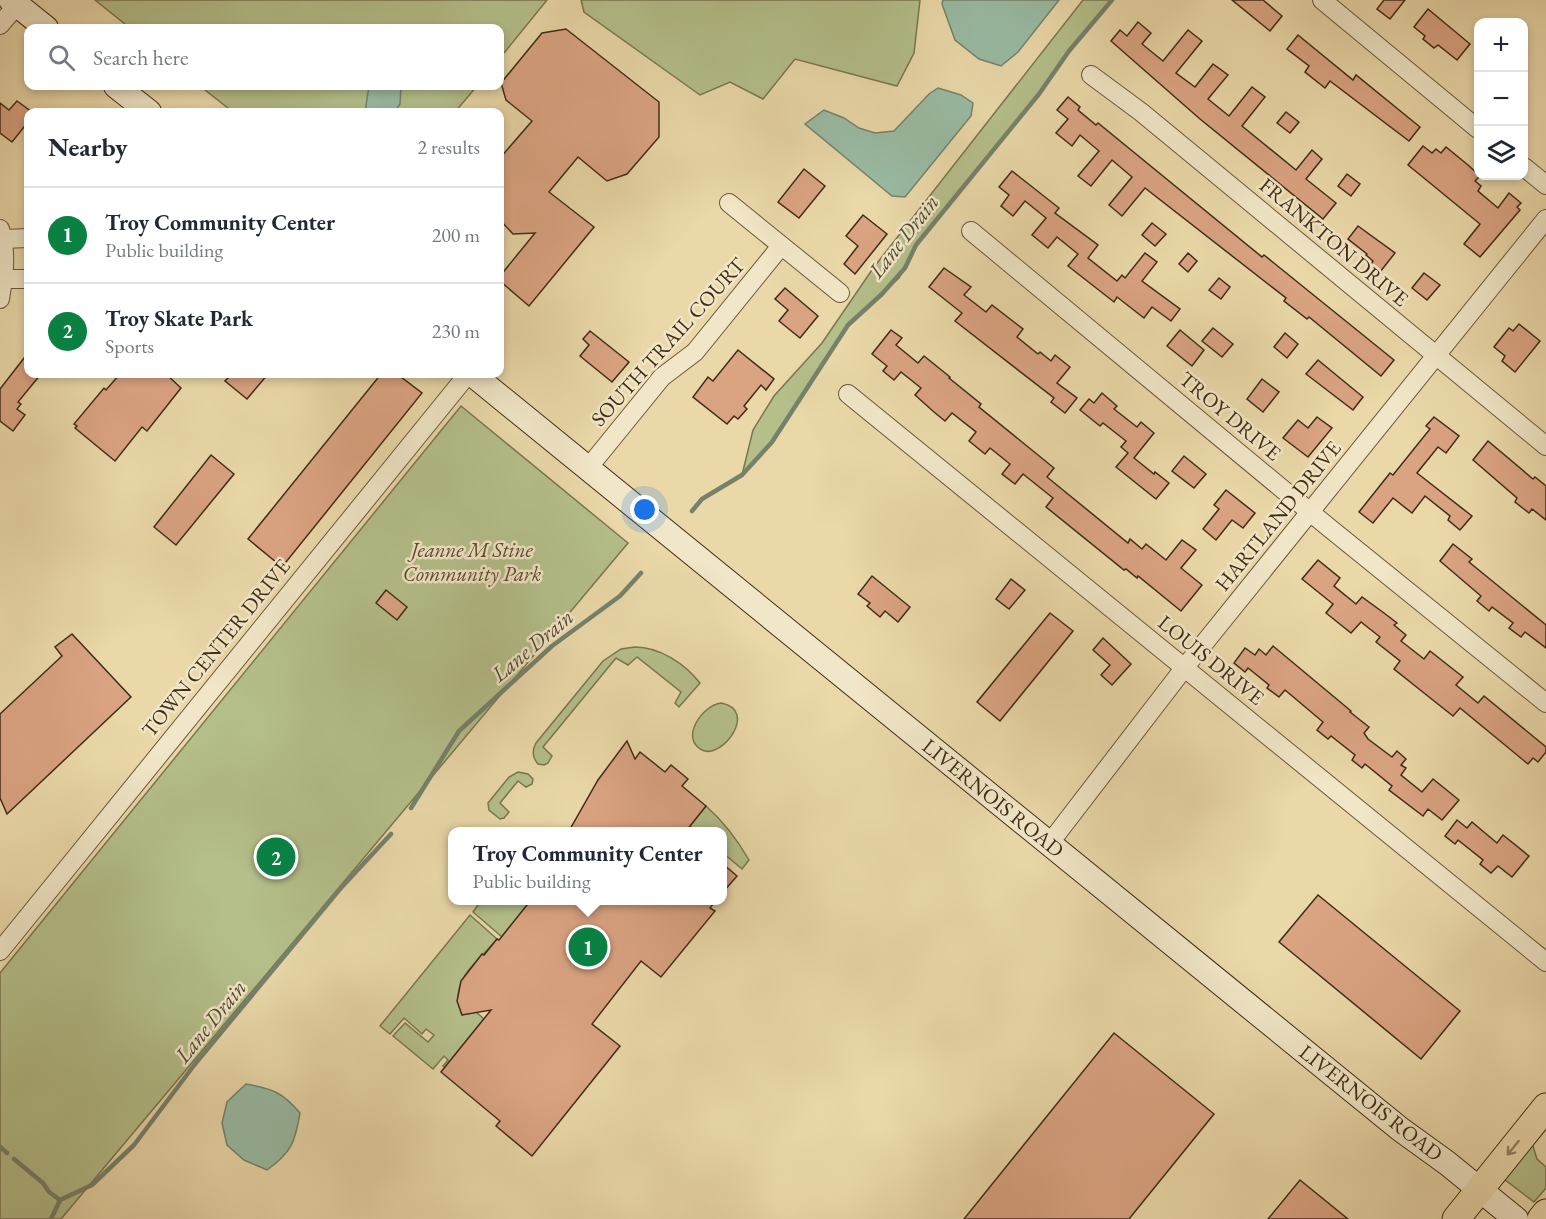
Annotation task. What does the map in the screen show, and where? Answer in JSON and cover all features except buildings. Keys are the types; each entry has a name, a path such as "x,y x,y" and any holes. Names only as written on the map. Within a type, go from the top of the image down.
{"main road":[{"path":"14,2 41,24"},
{"path":"121,90 144,108"},
{"name":"LIVERNOIS ROAD","path":"475,378 1401,1129 1516,1219"},
{"path":"1455,1219 1543,1110"},
{"path":"1543,1110 1546,1142"},
{"path":"1541,1219 1546,1213"}],"street":[{"path":"1322,0 1475,126"},
{"path":"0,25 14,2"},
{"name":"FRANKTON DRIVE","path":"1090,75 1141,112 1546,446"},
{"path":"1528,170 1546,185"},
{"path":"729,202 840,293"},
{"name":"HARTLAND DRIVE","path":"1049,844 1185,667 1546,219"},
{"name":"TROY DRIVE","path":"971,231 1546,703"},
{"path":"0,299 4,279 2,234 24,237"},
{"name":"SOUTH TRAIL COURT","path":"588,468 662,377 694,352 781,246"},
{"path":"4,279 24,279"},
{"name":"TOWN CENTER DRIVE","path":"0,951 467,378"},
{"name":"LOUIS DRIVE","path":"848,394 1546,962"}],"green space":[{"path":"95,0 547,0 504,53 504,24 125,24"},
{"path":"581,0 920,0 914,53 897,86 795,59 763,99 730,82 700,95 584,12"},
{"path":"1083,0 1112,0 1069,51 1036,99 916,244 899,278 848,325 772,442 742,475 753,430 774,396 822,343 874,267"},
{"path":"205,90 474,90 458,108 228,108"},
{"name":"Jeanne M Stine Community Park","path":"461,406 628,543 61,1219 0,1219 0,973"},
{"path":"635,647 663,653 687,669 700,683 679,707 675,703 681,692 637,657 628,665 616,658 543,747 552,756 548,763 538,764 533,754 536,743 603,661 621,649"},
{"path":"721,703 732,707 737,715 737,724 727,741 719,748 710,751 702,750 695,745 693,730 707,710"},
{"path":"518,772 528,774 533,779 532,784 526,787 518,781 500,803 509,812 500,819 489,810 488,803 509,777"},
{"path":"706,806 727,827 691,827"},
{"path":"727,827 749,860 742,869 727,856"},
{"path":"478,905 528,905 502,937 473,912"},
{"path":"470,915 497,939 467,972 459,991 458,1002 462,1015 476,1012 484,1019 445,1067 443,1066 448,1060 444,1056 433,1069 393,1036 405,1023 428,1042 434,1035 426,1029 422,1034 404,1018 390,1034 380,1026"},
{"path":"1532,1143 1537,1159 1546,1167 1546,1188 1534,1202 1504,1179"}],"shaded area":[{"path":"943,0 1059,0 1018,52 1001,66 979,59 955,40 942,4"},
{"path":"938,88 961,95 973,103 971,116 905,197 892,196 805,124 824,110 844,118 859,128 875,133 894,131 929,94"},
{"path":"368,90 401,90 398,108 366,108"},
{"path":"246,1084 276,1092 288,1100 300,1113 291,1146 282,1158 267,1170 244,1160 227,1145 222,1123 227,1102"}],"waterway":[{"name":"Lane Drain","path":"692,511 702,499 742,475 772,442 848,325 882,294 905,268 916,245 1112,0"},
{"name":"Lane Drain","path":"411,808 459,731 552,646 620,596 641,573"},
{"name":"Lane Drain","path":"51,1219 60,1200 92,1185 134,1145 195,1064 340,889 391,834"},
{"path":"0,1147 7,1153"},
{"path":"14,1159 60,1200"}],"place":[{"name":"Troy Skate Park","path":"276,857"},
{"name":"Troy Community Center","path":"588,947"}]}
